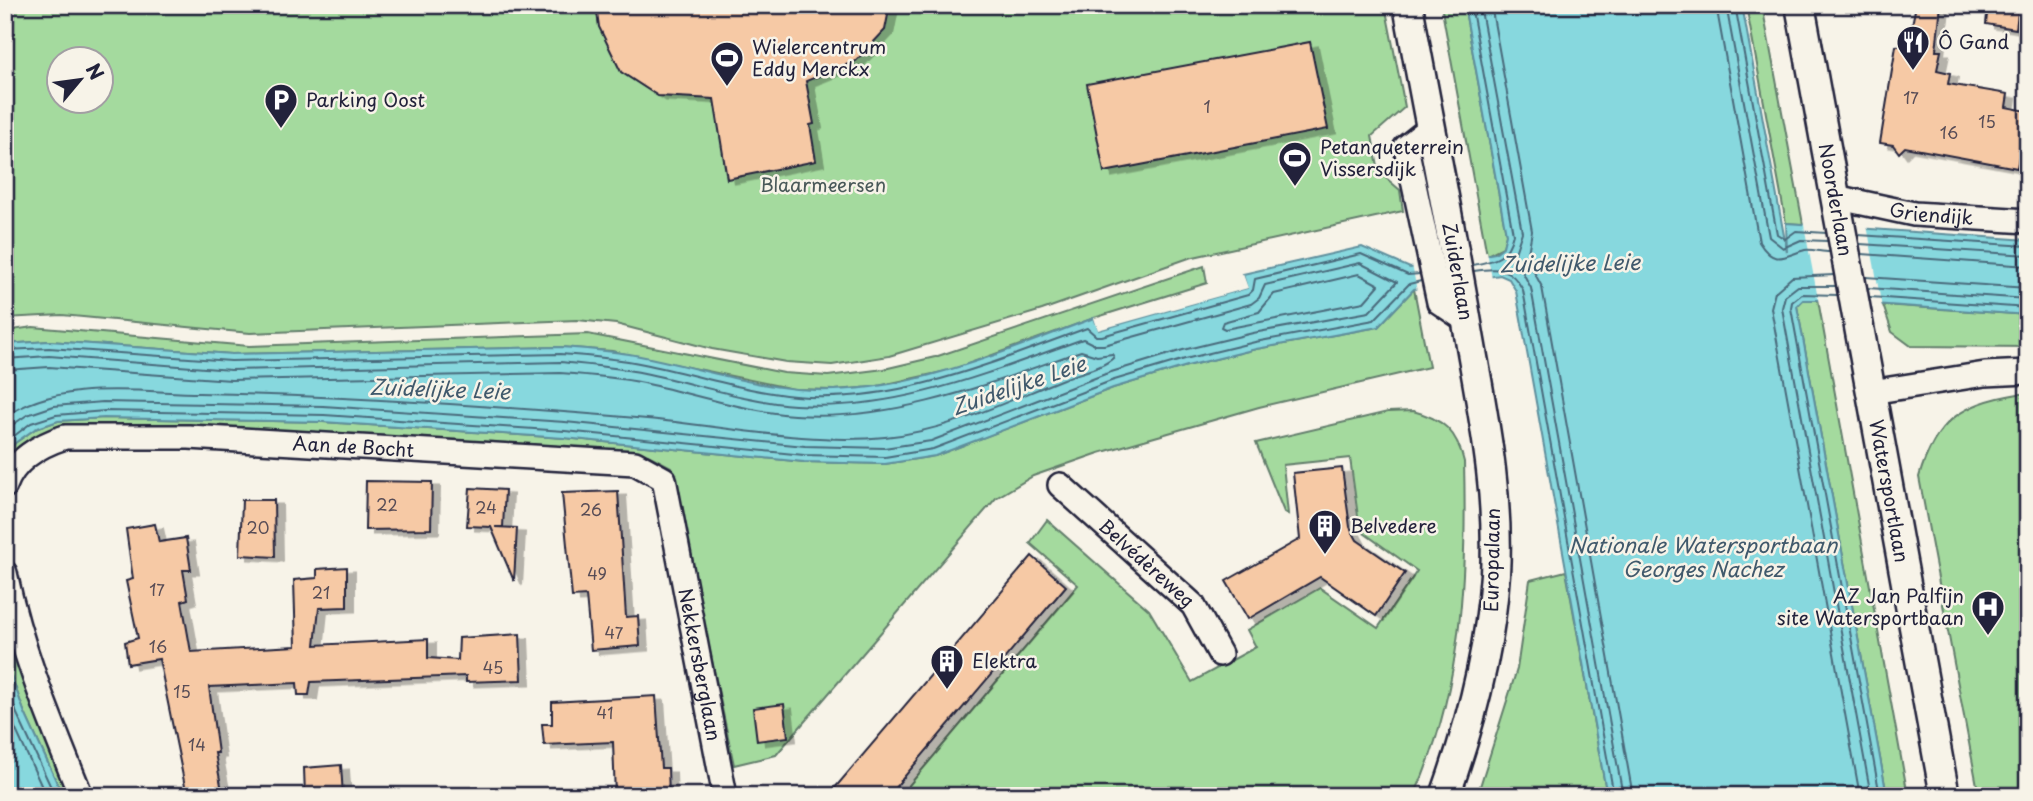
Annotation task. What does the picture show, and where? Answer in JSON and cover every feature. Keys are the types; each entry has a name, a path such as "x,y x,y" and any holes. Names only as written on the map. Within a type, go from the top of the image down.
{"street":[{"name":"Zuiderlaan","path":"1408,5 1430,128 1441,246 1456,307"},
{"name":"Noorderlaan","path":"1800,5 1871,393"},
{"name":"Griendijk","path":"1837,204 1914,214 2028,221"},
{"name":"Europalaan","path":"1445,796 1479,682 1495,572 1487,430 1456,307"},
{"path":"1871,393 1985,374 2028,372"},
{"name":"Watersportlaan","path":"1871,393 1945,796"},
{"name":"Aan de Bocht","path":"5,486 9,475 26,457 46,443 65,437 189,437 557,457 635,463 659,475 664,479 674,532"},
{"name":"Belvédèreweg","path":"1060,485 1193,605 1220,654"},
{"name":"Nekkersberglaan","path":"674,532 725,796"},
{"path":"5,573 14,616 38,692 81,796"}],"green space":[{"name":"Blaarmeersen","path":"5,5 1385,5 1405,107 1372,136 1379,172 1400,190 1403,211 1189,258 1042,310 889,356 832,365 786,362 712,349 616,324 577,320 250,333 62,315 5,318"},
{"path":"1441,5 1464,5 1506,234 1503,247 1487,255"},
{"path":"1746,5 1762,5 1803,224 1786,223"},
{"path":"1204,266 1207,283 1094,318 951,370 873,387 834,390 794,389 612,351 560,347 232,354 49,341 5,344 5,331 33,327 249,346 588,334 784,373 828,376 884,369 935,357"},
{"path":"1414,289 1429,367 1259,407 1099,453 1033,476 996,498 776,755 734,765 671,467 648,455 641,460 89,431 5,470 5,454 35,429 58,421 104,418 323,422 564,438 804,462 885,464 935,456 1113,388 1187,366 1256,349 1378,327"},
{"path":"1803,300 1818,300 1908,796 1887,796 1797,306"},
{"path":"1883,305 2028,315 2028,347 1911,346 1892,332"},
{"name":"AZ Jan Palfijn site Watersportbaan","path":"2028,394 2028,796 1979,796 1919,477 1933,442 1954,418 1981,403"},
{"path":"1413,411 1440,422 1453,434 1464,462 1465,505 1462,590 1452,674 1430,756 1414,796 900,796 1078,585 1030,543 1047,520 1149,610 1192,682 1256,647 1247,630 1320,588 1378,628 1417,571 1364,533 1359,524 1350,458 1283,465 1288,514 1284,512 1256,443 1388,412"},
{"path":"1566,571 1607,796 1477,796 1517,669 1530,580"},
{"path":"5,618 25,685 71,796 63,796 24,711 5,659"}],"water":[{"name":"Nationale Watersportbaan Georges Nachez","path":"1464,5 1742,5 1787,252 1786,223 2028,240 2028,315 1818,300 1803,300 1797,306 1887,796 1607,796 1516,291 1509,279 1500,275 1414,289 1378,327 1256,349 1187,366 1113,388 935,456 885,464 804,462 564,438 323,422 104,418 58,421 35,429 5,454 6,344 49,341 232,354 560,347 634,355 777,387 835,390 873,387 948,370 1094,318 1099,330 1247,288 1243,274 1362,247 1410,268 1495,253 1503,247 1506,234"},
{"path":"5,659 24,711 63,796 5,796"}],"pier":[{"path":"1803,220 1867,225 1882,308 1819,304"},
{"path":"1487,251 1492,279 1417,292 1412,264"},
{"path":"1243,274 1248,288 1098,330 1094,318 1098,317 1101,326 1243,286 1239,275"}],"building":[{"name":"Wielercentrum Eddy Merckx","path":"596,5 890,5 885,30 856,61 806,81 814,124 810,125 816,161 727,179 714,99 658,96 621,72 599,27"},
{"path":"1916,5 1941,5 1936,51 1941,51 1937,70 1950,73 1948,84 2008,94 2006,107 2027,111 2017,168 1905,147 1899,153 1893,145 1880,143 1896,46 1908,45"},
{"path":"1988,5 2019,5 2016,29 1986,24"},
{"path":"1310,42 1328,129 1104,172 1087,84"},
{"name":"Belvedere","path":"1342,468 1350,527 1357,540 1405,573 1376,616 1320,577 1248,619 1226,581 1300,539 1293,473"},
{"path":"366,481 432,482 431,529 365,530"},
{"path":"470,488 505,490 503,527 495,527 517,528 514,581 491,527 467,526"},
{"path":"618,491 626,617 638,616 640,646 591,650 586,596 572,597 562,493"},
{"path":"242,500 274,500 275,557 240,555"},
{"path":"155,524 159,542 186,538 191,570 183,570 188,599 182,601 191,652 296,646 294,580 317,578 317,569 347,567 347,607 319,608 315,645 428,639 428,658 458,660 459,638 520,634 522,680 466,682 466,676 311,682 309,695 298,695 297,683 209,687 218,753 215,753 223,796 187,796 159,659 128,664 125,642 138,638 126,581 133,579 126,529"},
{"name":"Elektra","path":"1032,556 1066,586 888,796 828,796"},
{"path":"656,696 661,768 668,768 669,796 615,796 613,742 544,745 542,724 552,724 552,702"},
{"path":"784,704 788,737 757,741 753,708"},
{"path":"341,765 343,796 305,796 304,768"}],"place":[{"name":"Ô Gand","path":"1913,72"},
{"name":"Wielercentrum Eddy Merckx","path":"727,88"},
{"name":"Parking Oost","path":"281,130"},
{"name":"Petanqueterrein Vissersdijk","path":"1295,188"},
{"name":"Belvedere","path":"1325,556"},
{"name":"AZ Jan Palfijn site Watersportbaan","path":"1988,637"},
{"name":"Elektra","path":"947,691"}],"water label":[{"name":"Zuidelijke Leie","path":"1570,264"},
{"name":"Zuidelijke Leie","path":"1019,386"},
{"name":"Zuidelijke Leie","path":"440,390"}]}
